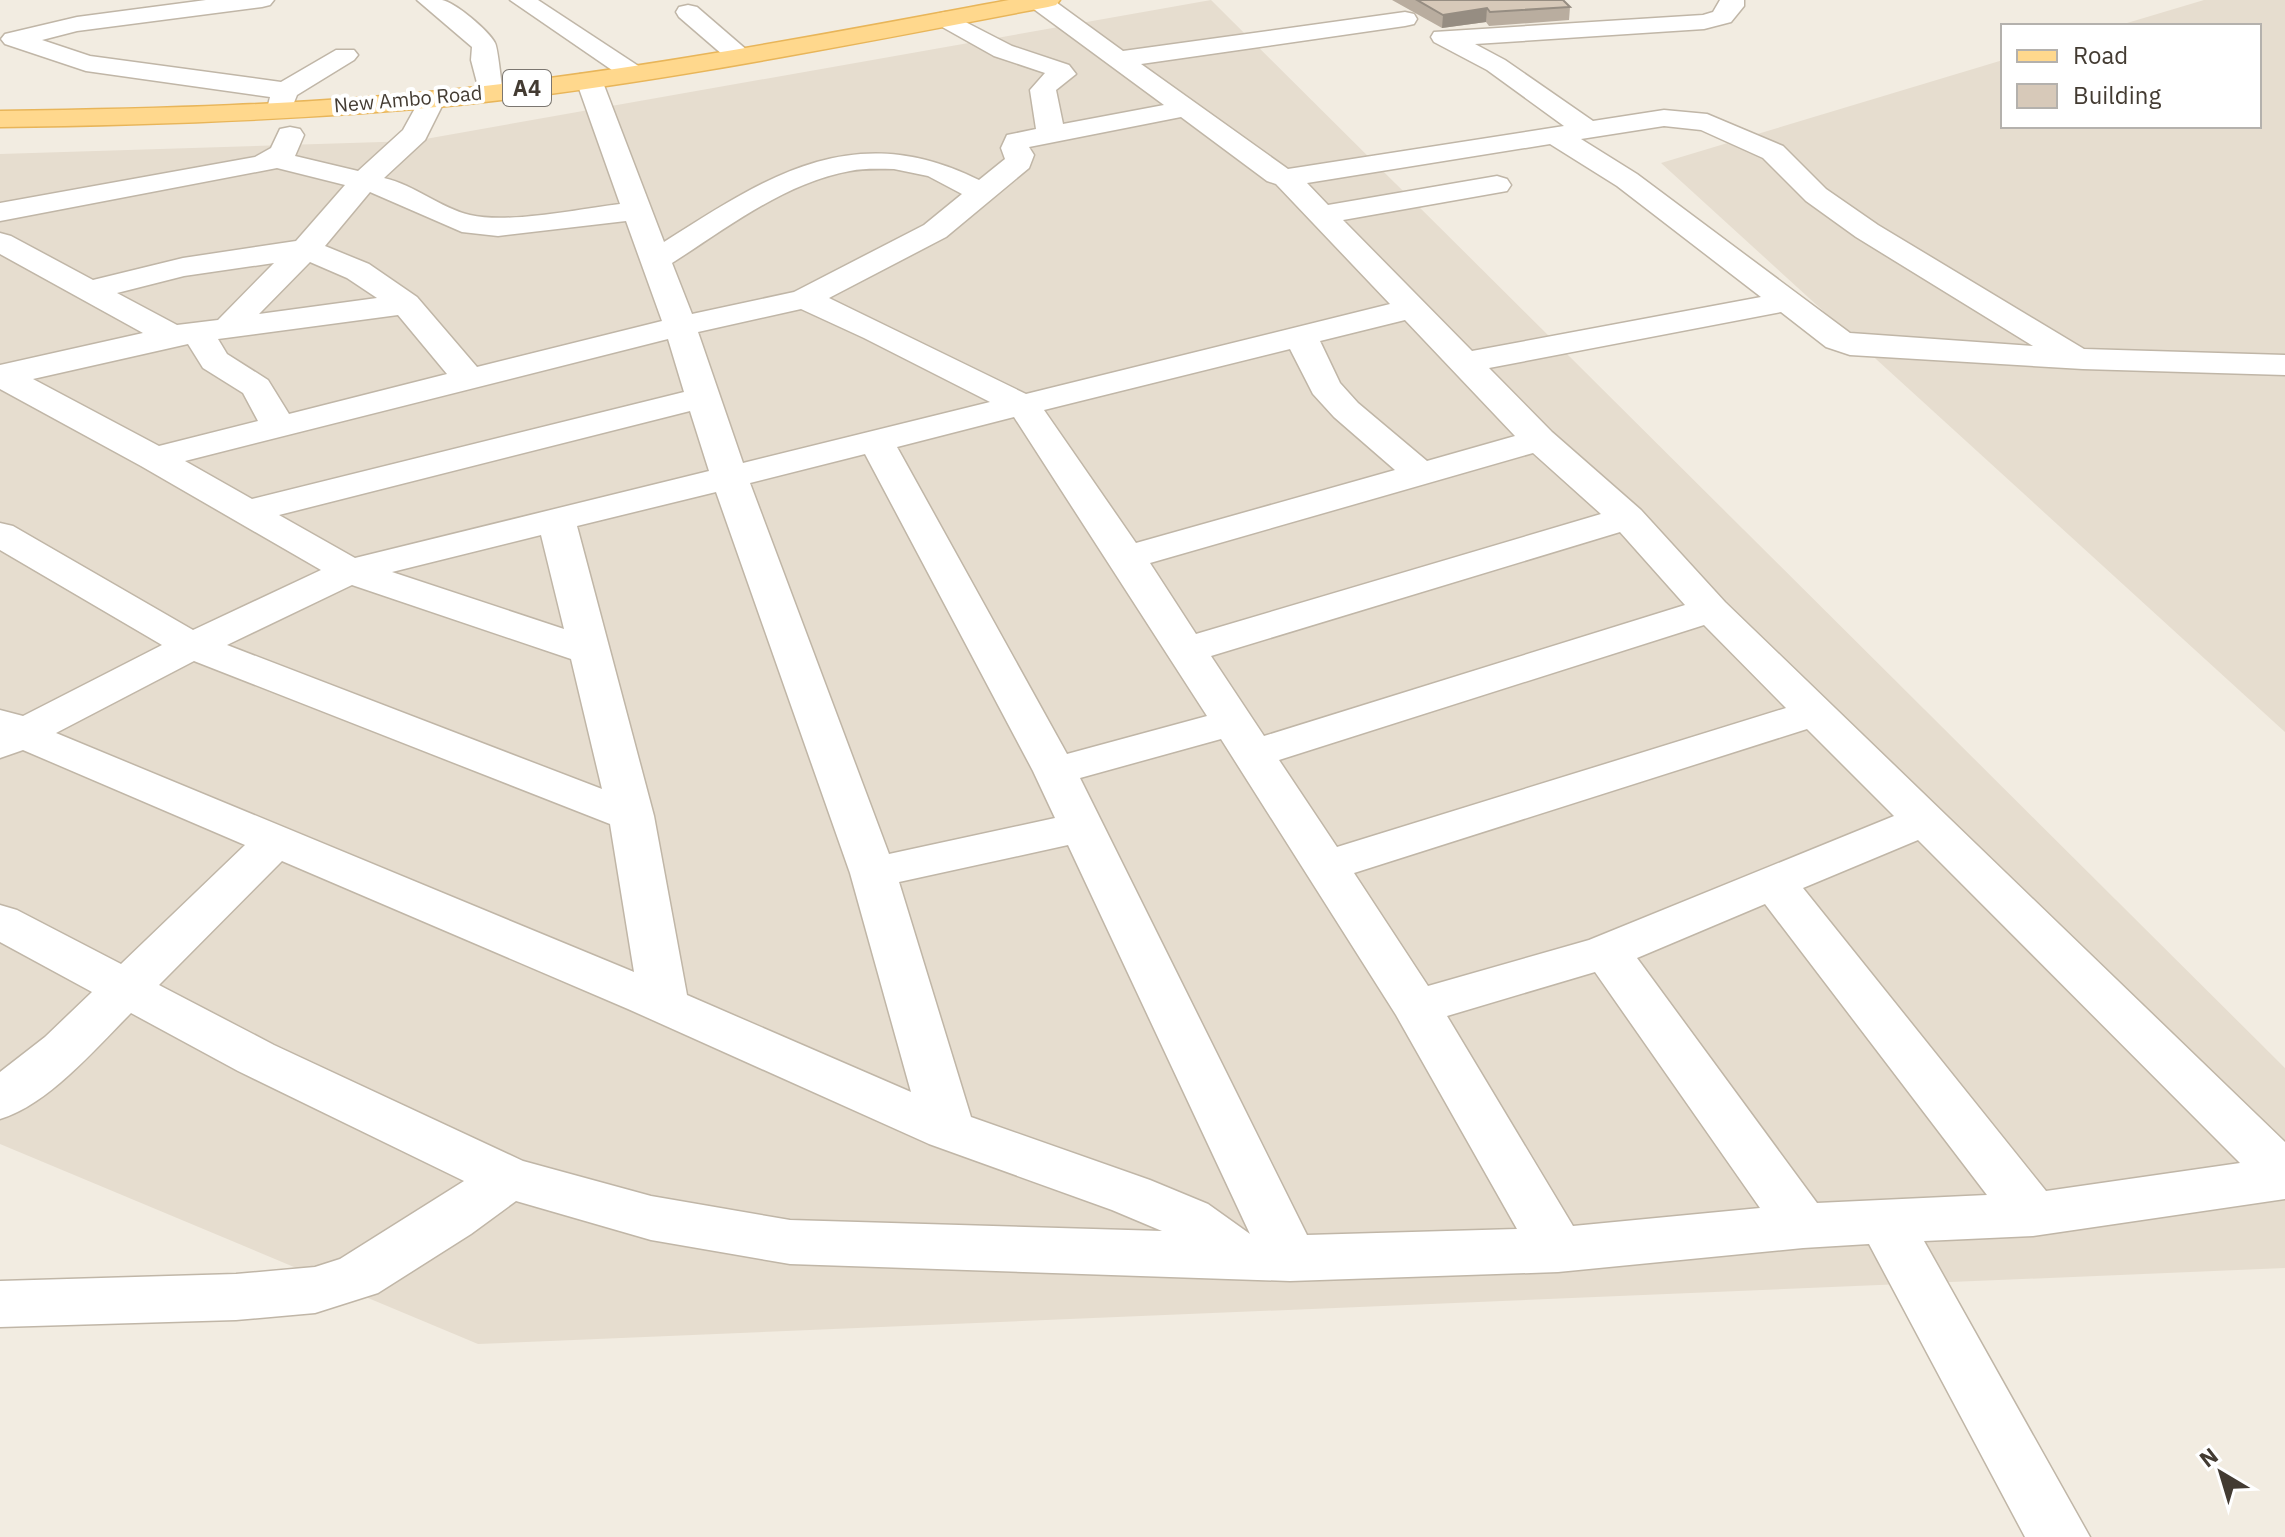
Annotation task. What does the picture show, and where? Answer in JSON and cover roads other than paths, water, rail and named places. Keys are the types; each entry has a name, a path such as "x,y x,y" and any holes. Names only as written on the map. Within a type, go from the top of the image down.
{"main road":[{"name":"New Ambo Road","path":"0,119 433,98 490,92 612,77 739,56 934,13 1044,1"}],"street":[{"path":"5,32 262,0"},
{"path":"429,0 470,30 485,46 484,60 490,92"},
{"path":"504,0 612,77"},
{"path":"522,0 612,77 638,211 680,326 729,477 873,873 948,1130"},
{"path":"1369,0 1496,65 1589,131"},
{"path":"1445,38 1704,22 1722,17 1732,6 1732,0"},
{"path":"1044,1 1277,175 1286,178 1664,118 1689,118 1715,125 1773,152 1816,195 1867,231 2074,357"},
{"path":"5,32 56,5"},
{"path":"688,12 739,56"},
{"path":"934,13 1003,51 1060,70 1063,74 1048,82 1043,90 1048,105 1050,133"},
{"path":"1120,59 1405,19"},
{"path":"5,32 86,63 177,78 289,103"},
{"path":"0,212 263,164 275,159 283,153 289,103 345,55"},
{"path":"199,332 305,249 365,180 415,134 433,98"},
{"path":"154,458 680,326 804,299 935,231 1019,162 1020,155 1015,143 1050,133 1188,108"},
{"path":"1556,136 1627,180 1850,345 2285,365"},
{"path":"656,260 748,200 838,163 862,158 889,158 924,165 957,176 982,193"},
{"path":"275,159 394,189 475,226 498,227 638,211"},
{"path":"1286,178 1539,440 1628,518 1711,610 2285,1177"},
{"path":"1321,215 1497,185"},
{"path":"0,242 89,291 199,332 215,361 256,387 279,427"},
{"path":"89,291 183,267 305,249 358,271 406,304 468,378"},
{"path":"804,299 876,331 1024,406 1127,558 1416,1007 1558,1250"},
{"path":"1464,363 1788,301"},
{"path":"1,376 199,332 406,304"},
{"path":"7,733 350,571 1411,309"},
{"path":"1301,337 1325,387 1346,410 1421,474"},
{"path":"1,376 154,458 350,571 591,652"},
{"path":"245,512 702,398"},
{"path":"1127,558 1539,440"},
{"path":"877,443 1055,771 1290,1258"},
{"path":"1187,650 1628,518"},
{"path":"556,519 631,816 664,1005"},
{"path":"0,534 192,646 631,816"},
{"path":"1055,771 1243,738 1711,610"},
{"path":"1324,867 1816,712"},
{"path":"7,733 276,841 664,1005 948,1130 1131,1195 1188,1219 1237,1256"},
{"path":"1416,1007 1606,952 1926,820"},
{"path":"873,873 1083,827"},
{"path":"0,1100 63,1050 276,841"},
{"path":"1774,884 2033,1214"},
{"path":"0,921 256,1058 508,1178 651,1218 790,1242 1290,1258 1558,1250 1803,1226 2033,1214 2285,1177"},
{"path":"1606,952 1803,1226"},
{"path":"0,1304 236,1297 315,1290 358,1277 451,1219 508,1178"},
{"path":"1884,1221 2058,1537"}]}
